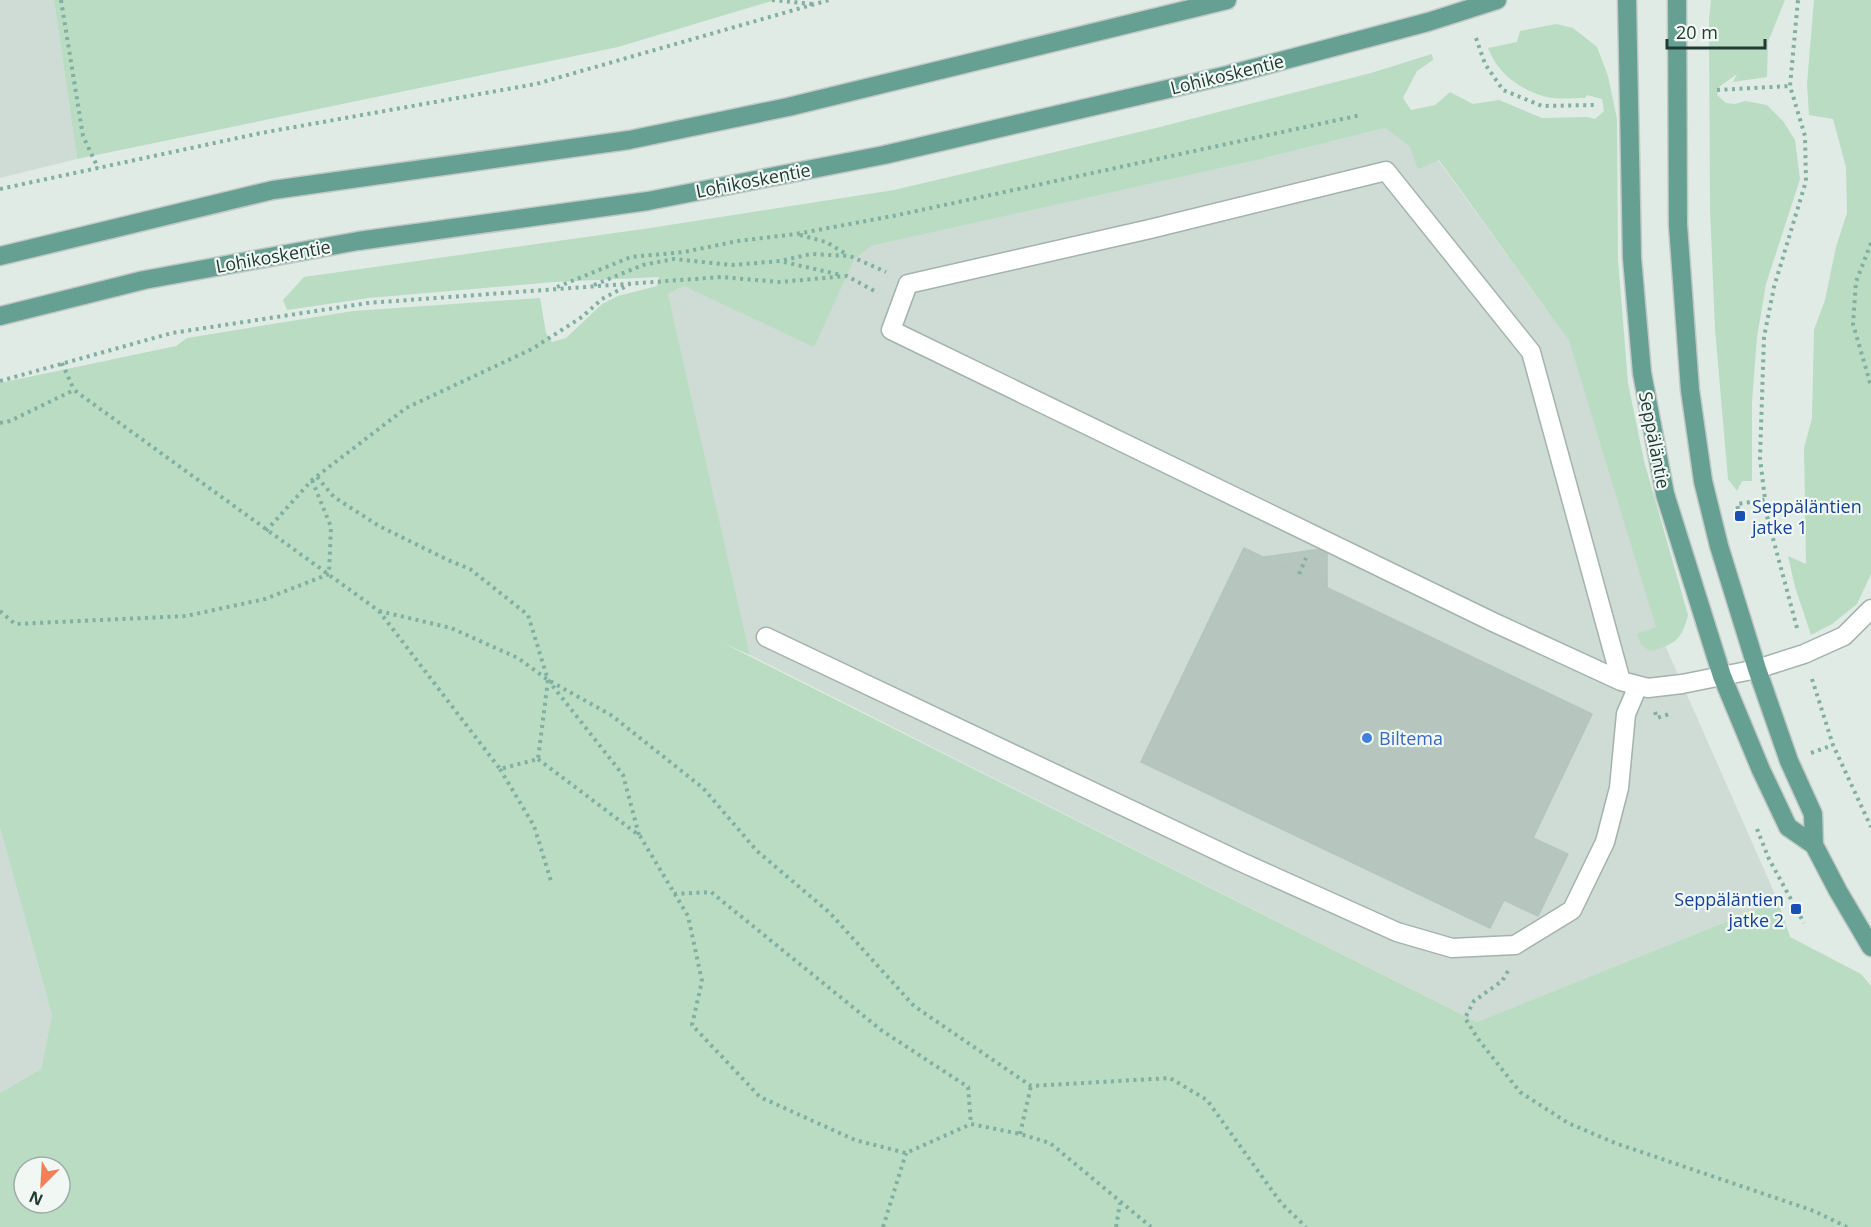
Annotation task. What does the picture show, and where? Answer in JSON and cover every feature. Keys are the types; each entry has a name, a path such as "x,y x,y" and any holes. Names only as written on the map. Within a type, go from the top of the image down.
{"main road":[{"path":"0,256 273,190 629,140 776,110 1227,0"},
{"name":"Lohikoskentie","path":"0,316 144,280 358,241 648,201 884,155 1228,75 1428,22 1497,0"},
{"name":"Seppäläntie","path":"1627,0 1632,258 1642,373 1665,494 1722,676 1761,770 1788,827 1814,845"},
{"name":"Seppäläntie","path":"1677,0 1678,225 1690,390 1703,481 1719,546 1757,669 1789,761 1813,814 1814,845 1871,947"}],"lane":[{"path":"766,637 1239,861 1397,932 1452,948 1515,945 1572,910 1605,842 1619,788 1630,683 1568,484 1531,352 1386,171 1150,229 908,284 891,330 1493,622 1630,683 1648,688 1682,684 1757,669 1804,654 1844,636 1871,609"}],"path":[{"path":"62,0 83,136 98,168"},
{"path":"772,0 816,4"},
{"path":"0,189 261,133 536,84 829,0"},
{"path":"1798,0 1790,86 1805,136 1806,181 1774,287 1764,337 1760,458 1767,516 1804,654 1833,745 1871,826"},
{"path":"1476,38 1485,64 1503,90 1542,106 1595,105"},
{"path":"1717,90 1790,86"},
{"path":"554,288 632,257 684,252 910,213 1360,115"},
{"path":"796,234 826,242 908,284"},
{"path":"1871,243 1856,282 1853,324 1871,386"},
{"path":"590,287 643,265 674,259 732,265 780,261 812,254 850,256"},
{"path":"780,261 847,276 900,305"},
{"path":"0,381 172,333 368,303 721,277 779,282 847,276"},
{"path":"266,531 312,480 406,408 532,349 582,317 602,299 632,283"},
{"path":"62,363 74,390 379,611 500,769 534,826 550,881"},
{"path":"0,423 10,421 74,390"},
{"path":"317,477 334,497 379,526 470,569 528,615 548,680 623,775 640,836 688,916 702,981 692,1025 760,1097 855,1140 906,1153 971,1124 1050,1143 1151,1227"},
{"path":"312,480 331,527 329,574"},
{"path":"1740,516 1737,504 1765,500"},
{"path":"0,610 15,624 186,616 265,599 329,574"},
{"path":"379,611 451,628 518,658 548,680 611,714 703,788 757,851 830,913 914,1006 1030,1086 1170,1078 1207,1100 1281,1203 1306,1227"},
{"path":"538,759 548,680"},
{"path":"500,769 538,759"},
{"path":"538,759 640,836"},
{"path":"1754,820 1769,859 1804,923"},
{"path":"674,894 711,892 881,1030 968,1087 971,1124"},
{"path":"1515,945 1520,953 1502,981 1474,1001 1465,1018 1478,1039 1520,1092 1568,1123 1596,1135 1814,1211 1847,1227"},
{"path":"1020,1134 1030,1086"},
{"path":"883,1227 906,1153"},
{"path":"1116,1227 1120,1203"}],"shaded area":[{"path":"0,0 54,0 77,159 0,178"},
{"path":"1385,128 1410,147 1438,160 1569,341 1657,627 1778,901 1477,1022 750,655 668,294 684,286 854,260 871,246 1257,160"},
{"path":"0,828 52,1015 41,1069 0,1093"}],"green space":[{"path":"54,0 775,0 618,47 77,159"},
{"path":"1711,0 1785,0 1768,42 1767,77 1733,82 1737,74 1719,87 1717,95 1726,103 1735,104 1745,101 1767,105 1783,121 1795,140 1800,179 1766,284 1757,337 1752,402 1752,481 1742,481 1737,491 1728,479 1715,329 1710,208 1709,19"},
{"path":"1814,0 1871,0 1871,574 1857,604 1832,624 1811,635 1795,587 1788,556 1806,564 1804,448 1812,418 1814,330 1825,300 1836,247 1847,213 1846,167 1833,119 1809,115 1807,84"},
{"path":"1556,24 1573,28 1597,47 1608,76 1617,119 1618,260 1628,383 1644,461 1688,615 1680,636 1671,644 1650,651 1641,645 1637,634 1656,627 1569,341 1439,160 1418,169 1410,147 1385,128 1257,160 871,246 854,260 814,347 684,286 668,294 750,655 723,643 1477,1022 1778,901 1790,937 1861,974 1871,986 1871,1227 0,1227 0,1093 41,1069 52,1015 0,828 0,383 176,346 187,338 353,311 540,298 546,333 552,342 566,338 602,304 618,296 657,286 659,277 554,282 369,298 287,310 283,300 304,277 650,228 894,190 1156,128 1371,73 1432,54 1433,60 1417,71 1403,98 1411,110 1435,105 1450,92 1473,104 1499,100 1542,118 1587,117 1595,119 1604,111 1602,99 1587,95 1585,98 1548,97 1517,84 1497,65 1488,48 1517,42 1520,31"}],"building":[{"name":"Biltema","path":"1244,548 1592,714 1533,838 1568,854 1538,916 1504,900 1490,928 1141,762"},
{"path":"1327,548 1327,586 1264,557"}],"place":[{"name":"Seppäläntien jatke 1","path":"1740,516"},
{"name":"Biltema","path":"1367,738"},
{"name":"Seppäläntien jatke 2","path":"1796,909"}]}
